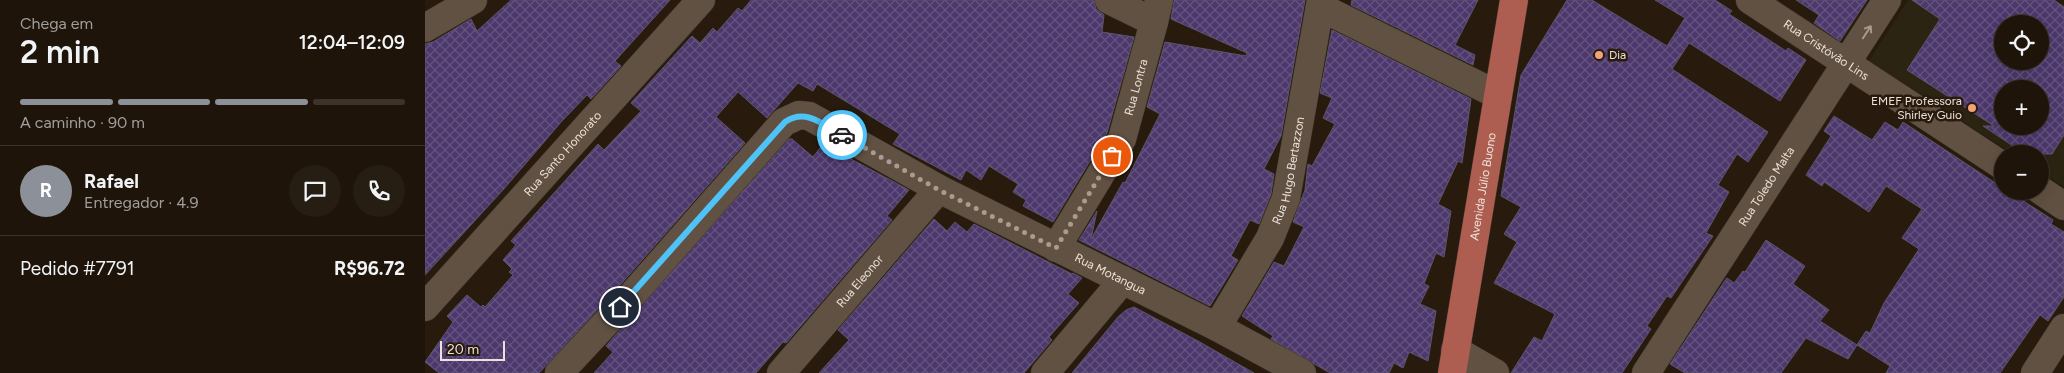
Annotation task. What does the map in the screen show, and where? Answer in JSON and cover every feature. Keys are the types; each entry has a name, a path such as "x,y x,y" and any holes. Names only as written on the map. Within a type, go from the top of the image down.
{"main road":[{"name":"Avenida Júlio Buono","path":"1454,362 1513,0"}],"street":[{"path":"425,28 473,0"},
{"name":"Rua Santo Honorato","path":"425,307 701,0"},
{"path":"1109,0 1157,11"},
{"name":"Rua Cristóvão Lins","path":"1750,0 1994,160"},
{"name":"Rua Toledo Malta","path":"1646,373 1887,0"},
{"path":"1320,3 1498,96"},
{"name":"Rua Hugo Bertazzon","path":"1217,327 1270,238 1286,198 1320,3"},
{"name":"Rua Lontra","path":"1056,248 1122,139 1157,11"},
{"name":"Rua Motangua","path":"559,373 633,294 785,122 799,115 809,116 939,190 1217,327 1302,373"},
{"name":"Rua Eleonor","path":"781,373 939,190"},
{"path":"2049,196 2064,206"},
{"path":"1045,373 1123,280"},
{"path":"2035,373 2064,328"},
{"path":"1454,362 1495,373"}],"shaded area":[{"name":"EMEF Professora Shirley Guio","path":"1908,0 2056,0 2064,5 2064,187 2049,178 2049,145 1999,145 1869,61"}],"building":[{"path":"511,0 670,0 615,61 621,66 591,99 587,95 562,121 503,190 425,275 425,44 433,42 471,19 477,31"},
{"path":"751,0 1094,0 1096,9 1104,15 1102,32 1134,37 1107,133 1053,222 1023,206 1026,200 1013,192 1018,184 989,166 981,180 966,170 961,180 893,144 900,134 817,84 813,91 798,83 767,118 738,92 716,117 745,143 621,284 539,373 439,373 425,362 453,322 447,316 467,295 481,307 483,305 485,307 513,275 509,272 512,269 503,260 516,245 511,241 598,144 604,150 641,111 631,103 692,36 700,43 713,28 717,32 738,8 742,11"},
{"path":"1174,0 1305,0 1281,136 1264,169 1274,174 1271,194 1259,224 1250,220 1231,256 1238,260 1210,306 1079,240 1097,211 1091,239 1123,182 1125,183 1160,114 1147,107 1165,42 1246,56 1247,53 1171,19"},
{"path":"1352,0 1478,0 1455,45 1475,55 1473,65 1351,5"},
{"path":"1567,0 1592,0 1667,46 1685,18 1655,0 1715,0 1732,11 1729,14 1786,51 1788,48 1806,60 1780,101 1689,43 1672,69 1768,132 1748,162 1737,154 1718,185 1729,192 1706,233 1713,236 1671,298 1667,296 1647,326 1651,329 1622,373 1511,373 1534,337 1542,341 1555,314 1494,283 1517,242 1504,234 1521,207 1501,196 1521,75"},
{"path":"1796,0 1867,0 1840,41 1814,23 1819,15"},
{"path":"1912,0 2054,0 2064,7 2064,135 2052,154 2049,154 2049,145 2012,145 1996,135 2049,135 2049,80 1994,80 1994,126 1907,70 1940,19"},
{"path":"1332,30 1471,99 1462,163 1458,161 1438,204 1451,211 1444,257 1436,253 1424,284 1429,286 1420,304 1436,311 1428,361 1409,352 1403,368 1394,363 1389,373 1330,373 1271,339 1273,336 1242,316 1274,262 1284,266 1304,227 1293,222 1305,190 1308,164 1312,166 1335,124 1323,118 1332,98 1320,93"},
{"path":"1834,116 1872,140 1885,122 1898,130 1903,122 1994,182 1994,200 2022,200 2053,220 2051,224 2064,232 2064,297 2048,321 2040,315 2000,373 1886,373 1890,366 1857,345 1866,331 1870,333 1884,303 1919,249 1902,238 1922,209 1886,186 1869,212 1824,182 1822,186 1806,175 1831,136 1824,131"},
{"path":"1983,126 1994,126 1994,133"},
{"path":"789,139 792,139 813,157 823,144 909,190 887,216 892,220 786,343 783,342 756,373 594,373 613,352 606,346"},
{"path":"934,219 947,231 955,222 967,232 974,224 1082,278 1068,294 1079,303 1049,337 1052,340 1024,373 819,373 849,340 838,330"},
{"path":"1766,240 1805,266 1793,284 1829,310 1820,321 1857,345 1848,359 1806,338 1781,373 1685,373 1670,364 1727,278 1734,283 1743,271 1745,272"},
{"path":"1134,307 1254,373 1072,373 1118,317 1126,310"}],"way so far":[{"path":"842,135 939,190 1056,248 1112,156"}],"place":[{"name":"Dia","path":"1599,55"},
{"name":"EMEF Professora Shirley Guio","path":"1972,108"}],"route":[{"path":"620,307 785,122 799,115 809,116 842,135"}]}
